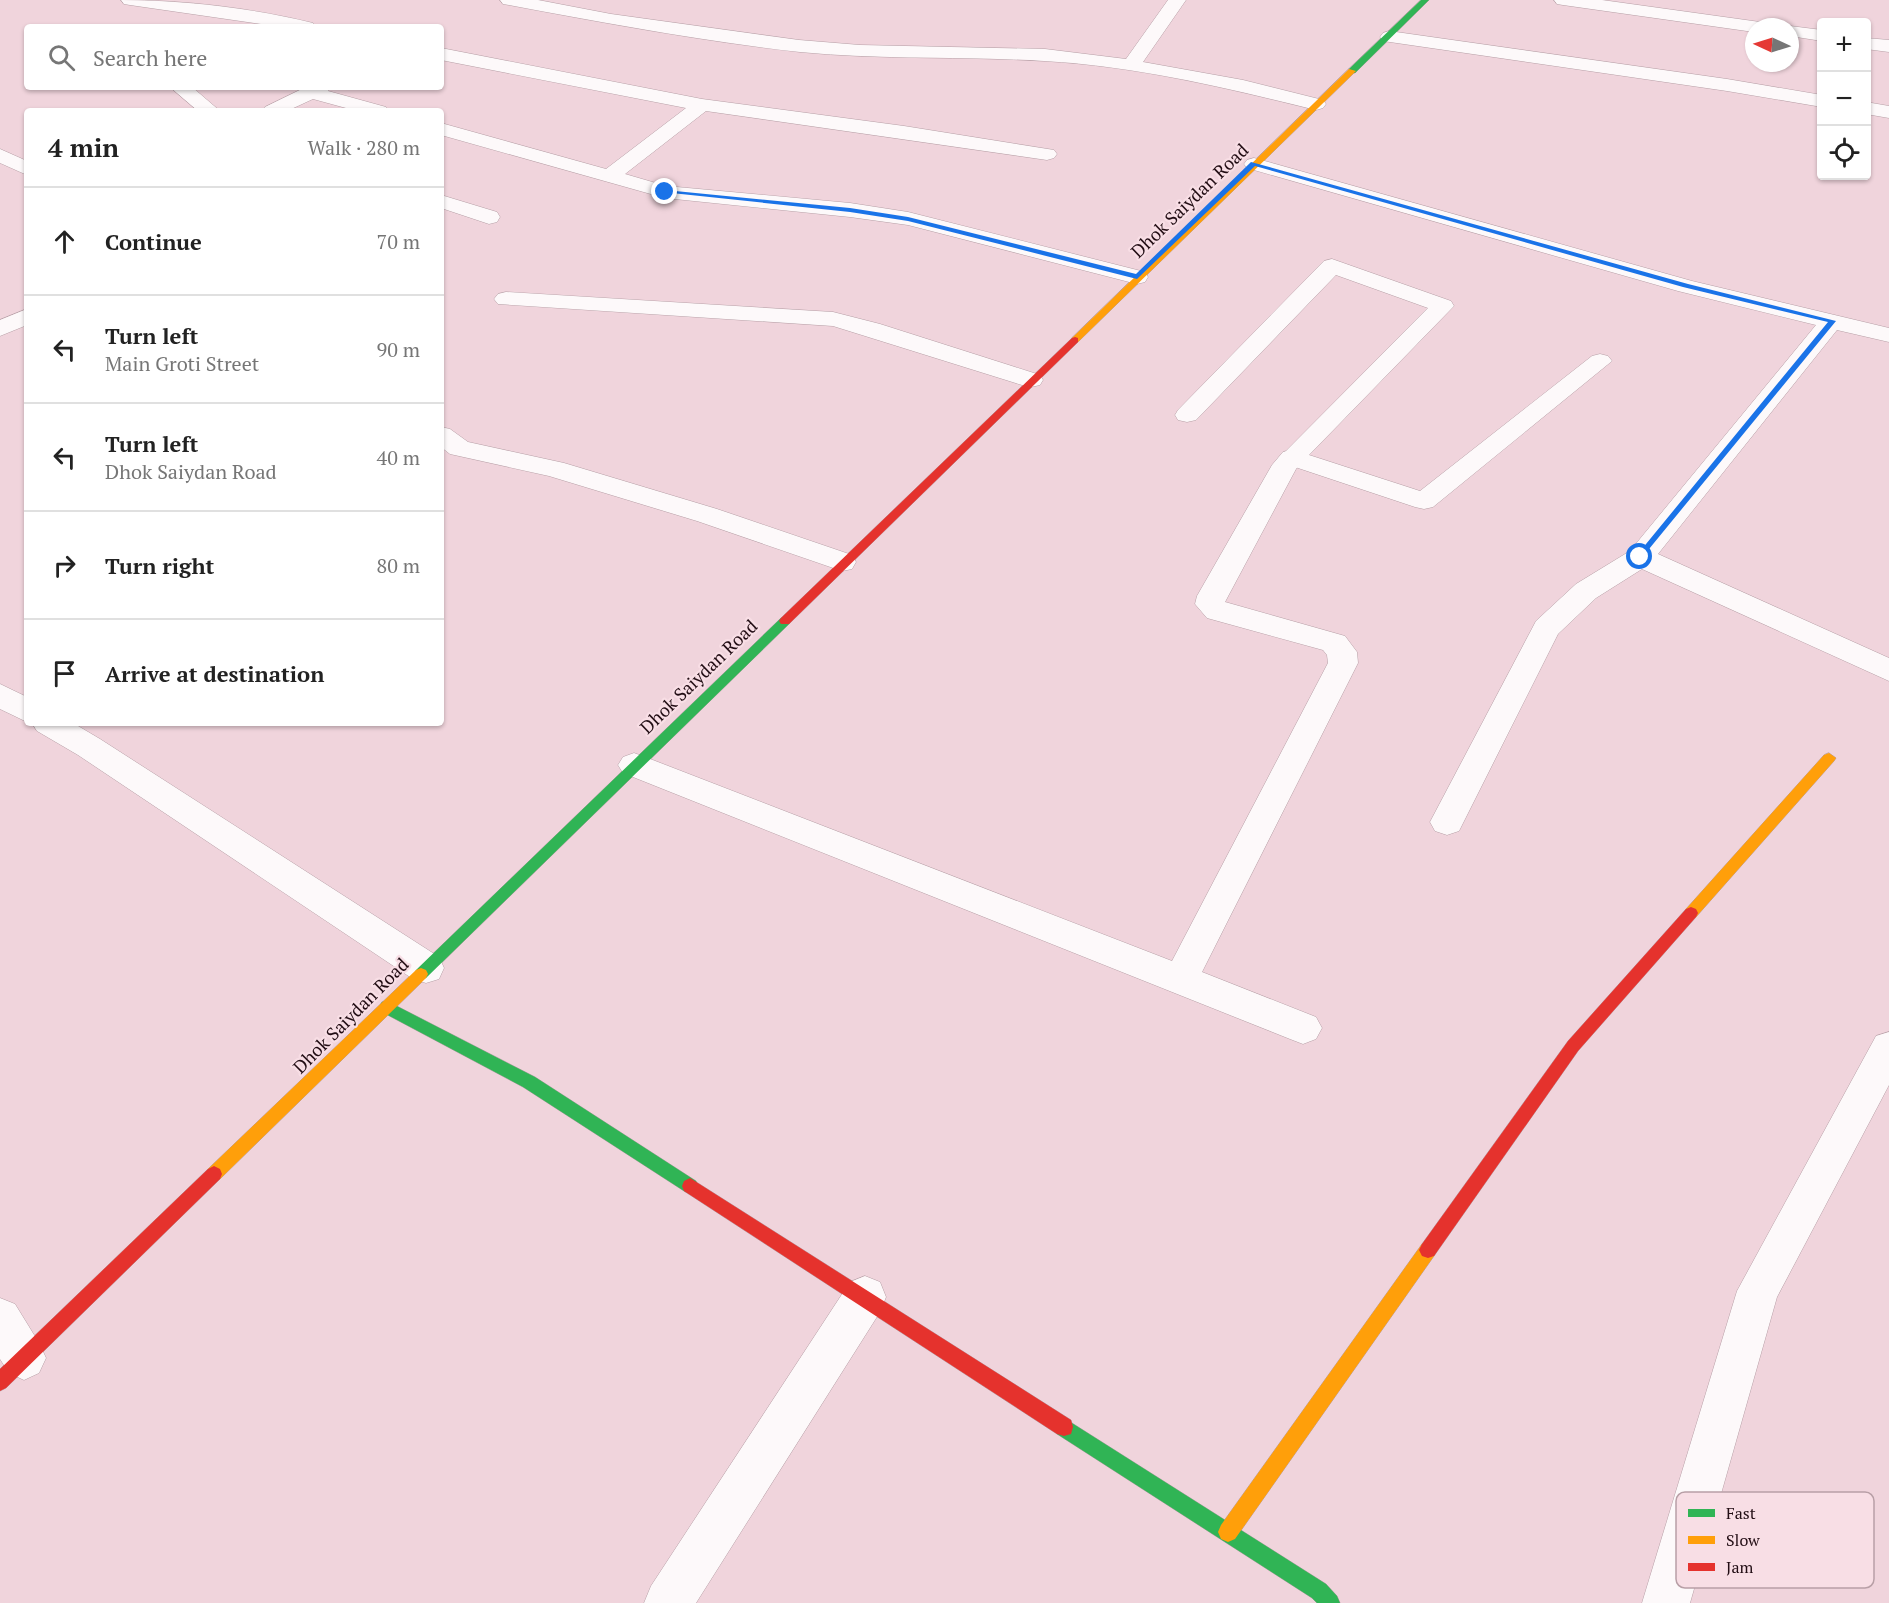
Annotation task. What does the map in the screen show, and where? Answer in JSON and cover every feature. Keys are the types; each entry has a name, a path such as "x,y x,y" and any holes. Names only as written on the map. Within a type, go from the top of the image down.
{"main road":[{"name":"Dhok Saiydan Road","path":"12,1370 842,562 1425,0"},
{"path":"1228,1532 1573,1046 1829,758"},
{"path":"387,1007 529,1082 1228,1532 1319,1592 1330,1603"}],"street":[{"path":"130,0 293,24"},
{"path":"509,0 611,19 799,46 860,51 1045,55 1131,65 1243,86 1316,104"},
{"path":"1563,0 1733,17 1745,21"},
{"path":"1131,65 1169,1"},
{"path":"1799,32 1817,35"},
{"path":"1389,37 1727,85 1817,100"},
{"path":"1871,44 1889,46"},
{"path":"444,55 702,105 1047,154"},
{"path":"184,90 206,108"},
{"path":"278,108 314,90"},
{"path":"319,90 370,108"},
{"path":"608,177 702,105"},
{"path":"1871,109 1889,112"},
{"path":"444,130 665,192 850,210 908,219 1137,277"},
{"path":"0,155 24,167"},
{"path":"1254,164 1686,286 1889,335"},
{"path":"0,178 24,169"},
{"path":"444,202 489,217"},
{"path":"506,299 833,319 872,328 1031,380"},
{"path":"0,329 24,317"},
{"path":"1447,822 1546,628 1586,591 1640,557 1832,321"},
{"path":"444,437 459,448 555,470 674,505 842,562"},
{"path":"1180,980 1343,663 1342,652 1334,643 1217,611 1210,604 1212,596 1279,475 1292,459"},
{"path":"1640,557 1889,670"},
{"path":"0,695 24,709"},
{"path":"53,726 89,747 426,968"},
{"path":"634,765 1303,1028"},
{"path":"1699,1492 1758,1291 1889,1048"},
{"path":"668,1603 864,1297"},
{"path":"0,1319 12,1370"},
{"path":"1666,1603 1676,1569"}],"lane":[{"path":"1187,415 1332,266 1443,306 1292,459 1424,501 1600,361"}],"traffic: fast":[{"path":"1352,71 1425,0"},
{"path":"421,974 785,621"},
{"path":"387,1007 529,1082 690,1186"},
{"path":"1064,1427 1319,1591 1330,1603"}],"traffic: slow":[{"path":"1075,340 1352,71"},
{"path":"1691,913 1829,758"},
{"path":"214,1174 421,974"},
{"path":"1228,1532 1428,1250"}],"traffic: jam":[{"path":"785,621 1075,340"},
{"path":"1428,1250 1573,1046 1691,913"},
{"path":"0,1382 214,1174"},
{"path":"690,1186 1064,1427"}],"route":[{"path":"665,192 850,210 908,219 1137,277 1254,164 1686,286 1832,321 1640,557"}]}
